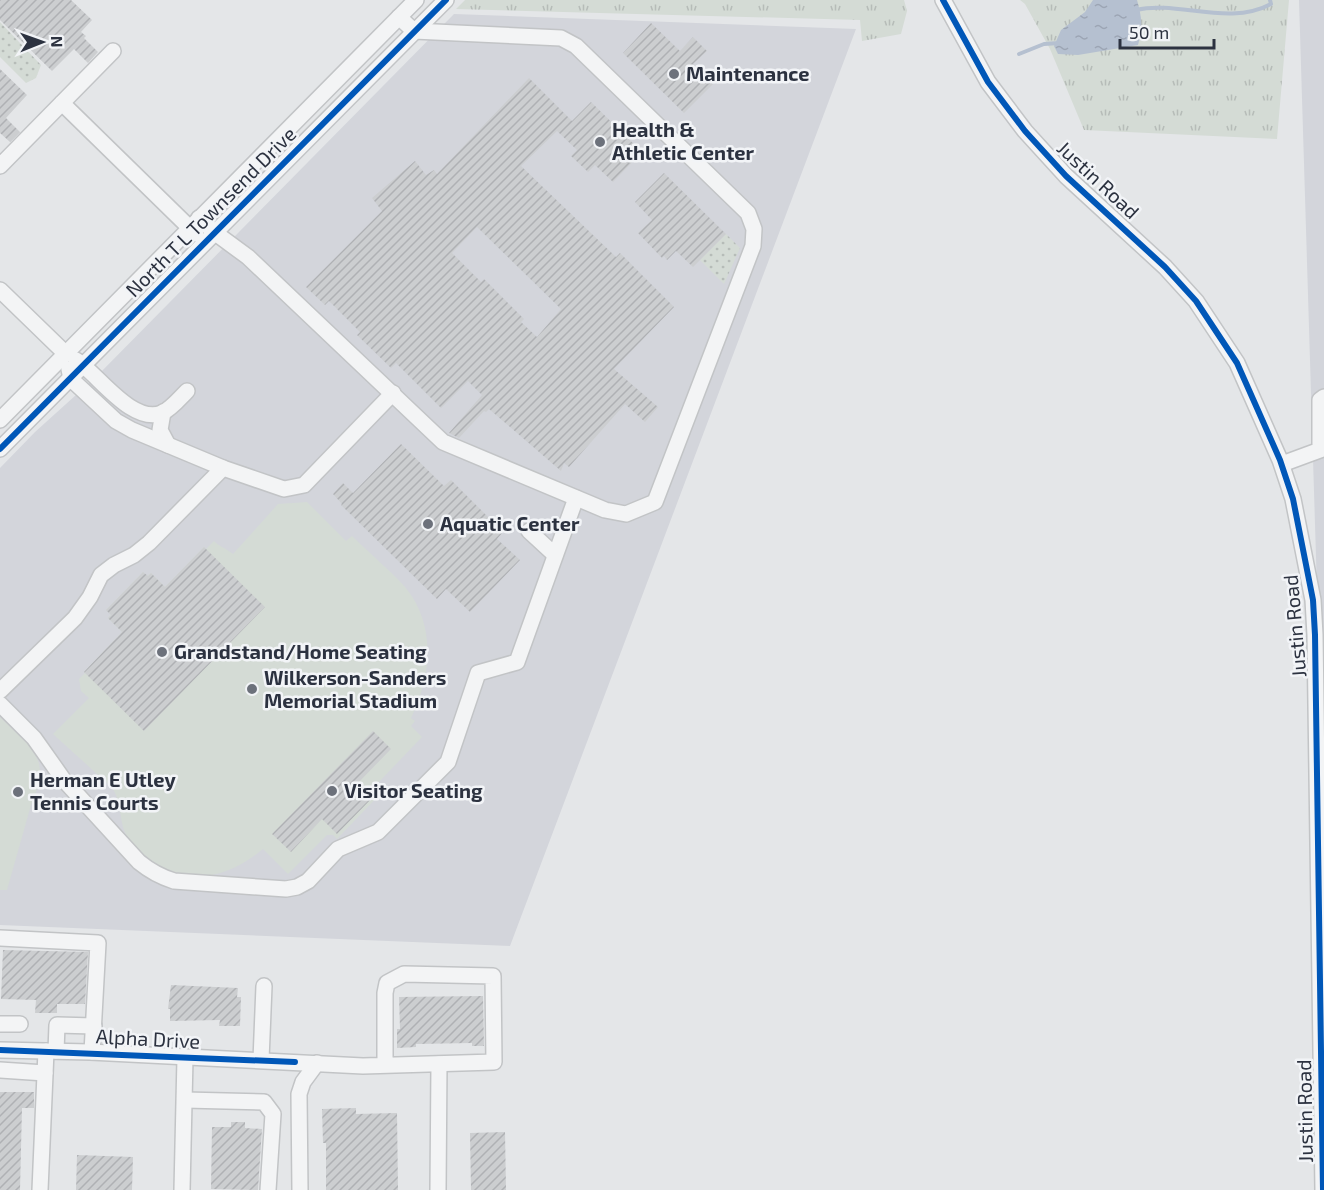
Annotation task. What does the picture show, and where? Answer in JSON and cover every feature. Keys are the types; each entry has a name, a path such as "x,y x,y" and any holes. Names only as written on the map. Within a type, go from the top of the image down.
{"street":[{"name":"North T L Townsend Drive","path":"0,449 446,0"},
{"name":"Justin Road","path":"943,0 988,82 1025,131 1066,176 1157,258 1196,301 1237,363 1282,464 1293,499 1319,624 1323,1190"},
{"name":"North T L Townsend Drive","path":"0,420 407,6"},
{"path":"62,103 209,238 248,257 443,442 605,510 626,514 655,502 753,246 754,229 748,213 576,46 561,38 414,32 407,6"},
{"path":"0,166 113,51"},
{"path":"0,290 66,354 84,365 114,395 132,408 153,414 163,412 187,391"},
{"path":"66,354 71,379 116,421 223,468 284,489 304,485 393,393"},
{"path":"1282,464 1320,450 1320,400 1324,397"},
{"path":"163,412 160,430 168,445"},
{"path":"0,691 75,618 90,597 101,575 149,543 223,468"},
{"path":"0,704 34,738 63,779 84,803 139,862 154,873 174,881 286,889 297,887 308,881 338,849 378,832 448,762 478,673 517,662 576,498"},
{"path":"529,531 555,555"},
{"path":"0,938 98,943 92,1052"},
{"name":"Alpha Drive","path":"0,1050 385,1065 494,1062 493,976 404,974 387,983 385,1065"},
{"path":"261,1060 264,986"},
{"path":"0,1024 20,1024"},
{"path":"40,1190 45,1073 57,1025 94,1026"},
{"path":"182,1190 185,1058"},
{"path":"300,1190 299,1094 303,1082 317,1063"},
{"path":"438,1190 439,1064"},
{"path":"0,1070 45,1073"},
{"path":"185,1100 264,1102 273,1114 268,1190"}],"shaded area":[{"path":"1299,0 1324,0 1324,819"},
{"path":"454,14 856,29 510,946 0,925 0,468 35,432 97,376"}],"green space":[{"path":"465,0 904,0 907,11 901,34 862,41 860,20 456,9"},
{"path":"1020,0 1289,0 1277,139 1084,130 1050,49 1025,4"},
{"path":"0,22 41,65 36,78 26,83 0,57"},
{"path":"726,234 740,248 724,284 700,260"},
{"name":"Wilkerson-Sanders Memorial Stadium","path":"307,502 346,541 352,536 399,580 415,602 422,618 428,651 423,686 411,718 415,721 411,726 422,737 377,784 383,791 337,839 333,835 327,835 288,874 263,849 228,870 211,875 194,876 177,873 160,866 144,855 129,839 113,789 53,734 89,698 81,691 79,679 122,632 108,618 111,614 106,610 143,572 147,576 151,573 165,587 204,547 206,549 214,541 233,554 278,504"},
{"name":"Herman E Utley Tennis Courts","path":"0,717 32,748 39,763 41,779 31,805 7,890 0,890"}],"water":[{"path":"1093,0 1137,0 1141,22 1138,45 1078,55 1058,54 1054,46 1061,30 1085,12"}],"building":[{"path":"0,0 71,0 92,20 81,32 98,52 88,63 74,49 52,71 0,20"},
{"name":"Maintenance","path":"651,23 680,51 693,37 707,51 693,64 713,84 684,113 623,53"},
{"path":"0,69 27,95 6,118 20,132 10,142 0,133"},
{"path":"529,78 572,121 591,102 642,152 613,182 595,165 588,172 571,156 577,150 557,131 521,166 616,257 620,253 674,307 614,369 658,407 645,422 625,404 569,467 564,463 561,471 489,409 484,411 459,438 449,433 482,395 468,381 441,408 396,363 391,368 357,335 360,332 329,301 325,305 306,287 382,211 372,198 415,161 426,175 434,170 437,174","holes":["477,227 561,309 537,337 521,322 524,319 484,279 481,282 452,253"]},
{"path":"664,173 726,234 693,267 676,251 667,260 664,256 662,258 638,233 652,220 635,202"},
{"name":"Aquatic Center","path":"401,444 444,486 451,480 503,532 497,539 520,560 470,612 446,589 437,599 341,505 333,494 343,483 353,493"},
{"name":"Grandstand/Home Seating","path":"204,547 265,607 144,731 84,672 122,632 108,618 111,615 106,610 143,572 148,576 151,573 165,587"},
{"name":"Visitor Seating","path":"373,731 391,749 358,783 373,797 337,834 322,819 291,852 272,834"},
{"path":"3,950 88,952 85,1004 57,1004 57,1013 35,1013 36,1000 1,999"},
{"path":"171,985 238,988 237,997 241,997 240,1026 219,1026 220,1020 170,1021 170,1009 168,1009"},
{"path":"483,996 484,1046 472,1046 472,1043 416,1044 416,1047 397,1048 397,1029 400,1029 399,997"},
{"path":"0,1092 34,1092 34,1108 22,1108 20,1190 0,1190"},
{"path":"356,1108 356,1114 397,1113 398,1190 326,1190 326,1143 323,1143 322,1109"},
{"path":"231,1122 245,1122 245,1128 262,1129 258,1190 211,1189 212,1127 231,1127"},
{"path":"505,1132 506,1190 471,1190 470,1133"},
{"path":"77,1155 133,1157 132,1190 76,1190"}],"waterway":[{"path":"1136,10 1169,8 1238,13 1271,4 1270,0"},
{"path":"1019,54 1044,44 1059,43"}],"cycle path":[{"path":"0,449 446,0"},
{"path":"943,0 988,82 1025,131 1066,176 1165,267 1196,301 1237,363 1280,460 1293,499 1313,600 1315,635 1323,1190"},
{"path":"0,1050 295,1062"}],"place":[{"name":"Maintenance","path":"674,74"},
{"name":"Health & Athletic Center","path":"600,142"},
{"name":"Aquatic Center","path":"428,524"},
{"name":"Grandstand/Home Seating","path":"162,652"},
{"name":"Wilkerson-Sanders Memorial Stadium","path":"252,689"},
{"name":"Visitor Seating","path":"332,791"},
{"name":"Herman E Utley Tennis Courts","path":"18,792"}]}
